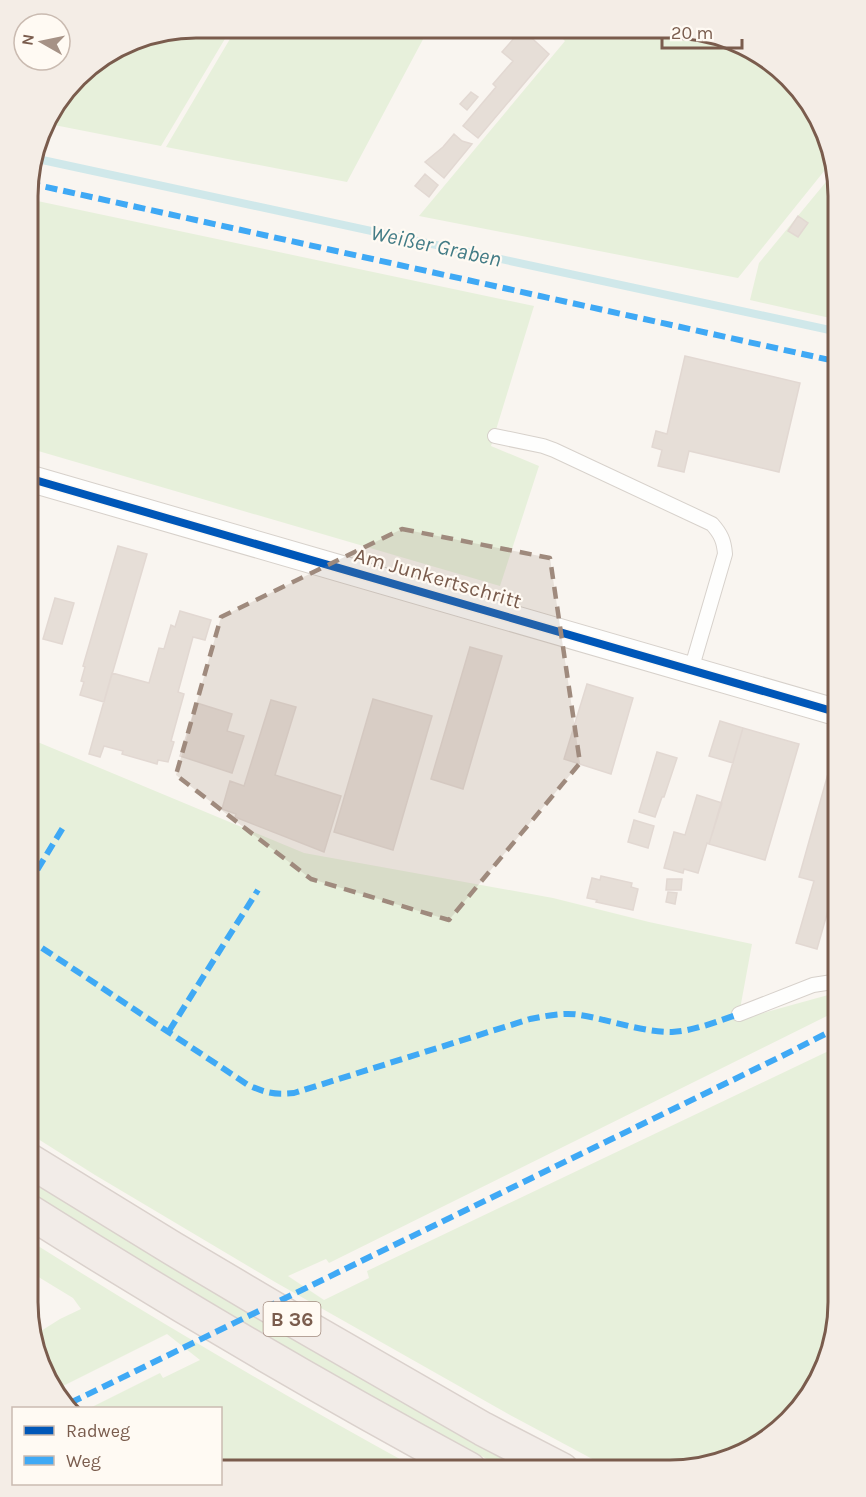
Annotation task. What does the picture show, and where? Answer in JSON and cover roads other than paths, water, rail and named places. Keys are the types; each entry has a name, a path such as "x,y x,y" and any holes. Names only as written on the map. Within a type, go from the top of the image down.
{"highway":[{"name":"B 36","path":"38,1166 300,1324 483,1429 543,1460"},
{"name":"B 36","path":"38,1217 172,1300 453,1460"}],"street":[{"name":"Am Junkertschritt","path":"38,481 828,710"}],"lane":[{"path":"495,436 554,450 712,524 720,532 725,554 691,670"},
{"path":"739,1014 813,985 828,983"}],"waterway":[{"name":"Weißer Graben","path":"42,160 828,330"}]}
